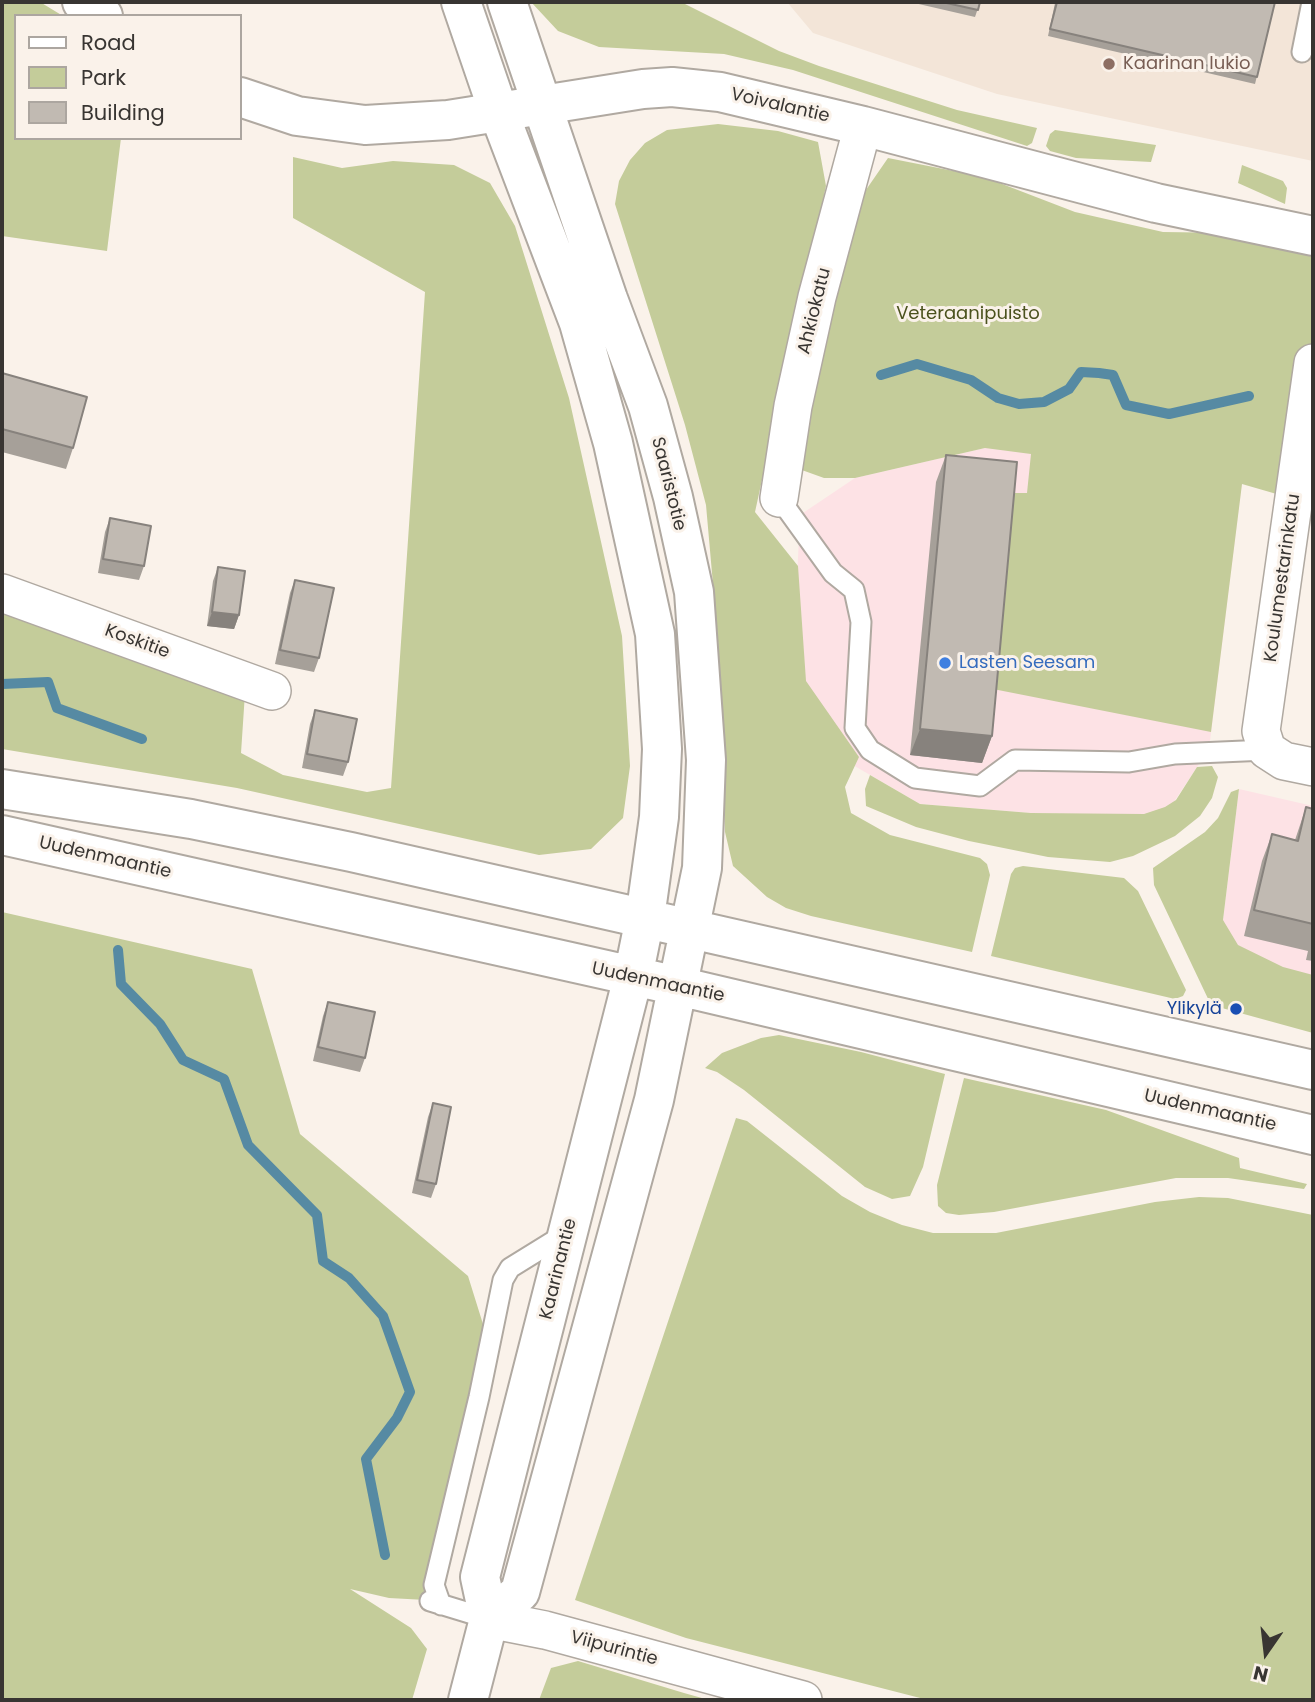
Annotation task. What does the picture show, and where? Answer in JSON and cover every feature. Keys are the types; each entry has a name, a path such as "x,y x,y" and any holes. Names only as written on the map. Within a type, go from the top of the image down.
{"main road":[{"path":"82,2 100,14"},
{"path":"461,2 499,113 579,323 613,443 655,634 662,749 659,817 645,918"},
{"name":"Saaristotie","path":"507,2 608,299 648,406 694,592 706,760 702,868 678,986"},
{"name":"Voivalantie","path":"242,98 297,116 346,124 406,124 499,113 643,89 672,88 720,92 863,125 1156,203 1313,236"},
{"path":"2,789 191,819 690,928 1313,1070"},
{"name":"Uudenmaantie","path":"2,835 678,986 1313,1135"},
{"name":"Kaarinantie","path":"468,1700 489,1619 480,1577 634,977 645,918"},
{"path":"489,1619 520,1592 654,1100 678,986"}],"street":[{"name":"Ahkiokatu","path":"779,498 793,406 817,298 863,125"},
{"name":"Koulumestarinkatu","path":"1267,750 1261,731 1313,363"},
{"name":"Koskitie","path":"2,593 272,691"},
{"path":"1267,750 1284,761 1313,767"},
{"name":"Viipurintie","path":"489,1619 545,1630 803,1700"}],"lane":[{"path":"1302,52 1312,2"},
{"path":"779,498 833,573 854,590 861,622 855,728 870,750 915,778 980,786 1015,760 1129,762 1175,754 1267,750"},
{"name":"Viipurintie","path":"489,1619 433,1602 434,1585 479,1397 503,1280 510,1268 569,1231"}],"shaded area":[{"name":"Kaarinan lukio","path":"787,2 1313,2 1313,161 997,94 813,33"},
{"path":"1032,437 1242,483 1209,749 1164,817 1031,813 920,804 846,761 793,665 800,515 855,478"},
{"path":"1239,789 1313,806 1313,991 1218,961"}],"green space":[{"path":"2,2 40,2 60,14 14,14 14,140 121,140 107,251 2,236"},
{"path":"531,2 681,2 779,51 819,66 957,110 1037,128 1032,143 1027,146 793,70 724,54 599,47 558,31"},
{"path":"718,124 778,131 818,142 826,186 755,512 798,566 806,681 859,757 845,787 851,813 890,835 980,858 987,864 990,875 972,952 786,908 767,897 733,866 725,832 718,641 706,505 685,425 615,204 619,181 630,160 645,143 667,130"},
{"path":"1055,130 1156,145 1151,162 1076,158 1050,151 1046,146 1050,134"},
{"path":"293,157 342,168 393,161 454,165 490,183 515,226 569,398 622,636 630,766 623,818 591,849 539,855 237,788 2,749 2,599 245,693 241,753 283,775 367,792 391,788 425,292 293,218"},
{"name":"Veteraanipuisto","path":"888,158 984,177 1075,212 1163,232 1235,233 1313,251 1313,518 1280,495 1242,484 1211,732 993,689 1014,493 1027,493 1031,454 985,448 855,478 824,478 799,469 847,232 859,200"},
{"path":"1242,165 1283,181 1287,188 1285,204 1238,183"},
{"path":"1212,766 1218,777 1212,798 1200,816 1175,836 1133,856 1110,862 1048,857 969,841 916,827 866,806 865,789 870,775 920,804 1031,813 1144,814 1176,800 1197,767"},
{"path":"1239,789 1223,920 1238,945 1283,967 1313,975 1313,1033 1211,1005 1154,885 1153,868 1205,832 1218,818 1231,792"},
{"path":"1023,866 1124,878 1138,891 1186,990 1183,996 1175,999 991,956 1011,874 1015,868"},
{"path":"2,912 252,969 300,1134 468,1276 487,1337 426,1600 389,1598 350,1589 411,1628 427,1649 412,1700 2,1700"},
{"path":"779,1035 861,1052 945,1074 923,1167 910,1196 892,1199 865,1187 744,1090 717,1072 705,1068 722,1053 761,1038"},
{"path":"964,1078 1106,1110 1239,1158 1240,1168 1307,1184 1304,1189 1228,1178 1176,1178 994,1212 959,1215 946,1213 938,1206 937,1185"},
{"path":"736,1118 747,1121 842,1196 870,1212 902,1225 933,1233 996,1233 1155,1202 1199,1197 1228,1198 1313,1215 1313,1700 928,1700 686,1638 575,1600"},
{"path":"578,1661 709,1700 539,1700 551,1668"}],"building":[{"path":"942,2 980,2 978,10"},
{"path":"1057,2 1275,2 1257,77 1050,29"},
{"path":"2,373 87,397 73,448 2,429"},
{"path":"946,455 1017,462 992,736 920,729"},
{"path":"110,518 151,526 144,566 103,559"},
{"path":"218,567 245,571 239,615 212,612"},
{"path":"295,580 334,588 319,658 280,650"},
{"path":"315,710 357,719 348,762 307,754"},
{"path":"1306,807 1313,809 1313,924 1254,910 1272,834 1298,841"},
{"path":"328,1002 375,1012 365,1058 318,1047"},
{"path":"433,1103 451,1107 436,1184 417,1180"}],"waterway":[{"path":"881,375 917,364 971,380 998,398 1019,404 1044,402 1069,389 1081,372 1099,373 1113,375 1126,405 1169,414 1249,396"},
{"path":"2,684 48,682 57,708 142,739"},
{"path":"118,950 121,984 160,1024 183,1060 224,1079 248,1145 317,1215 323,1261 349,1278 383,1316 410,1392 397,1418 366,1459 385,1555"}],"place":[{"name":"Kaarinan lukio","path":"1109,64"},
{"name":"Lasten Seesam","path":"945,663"},
{"name":"Ylikylä","path":"1236,1009"}]}
